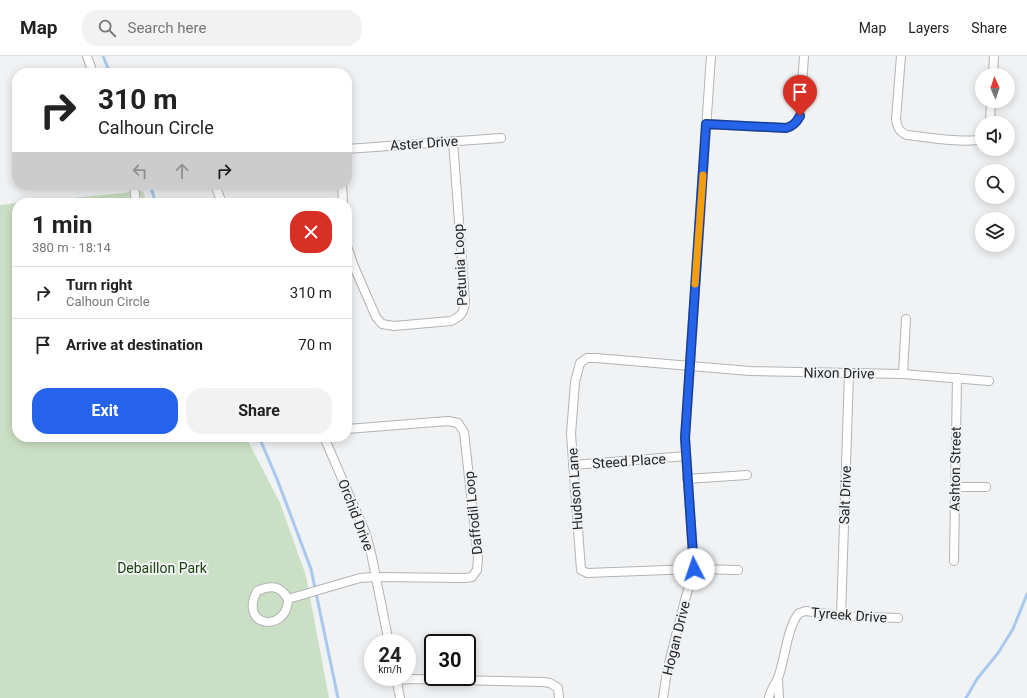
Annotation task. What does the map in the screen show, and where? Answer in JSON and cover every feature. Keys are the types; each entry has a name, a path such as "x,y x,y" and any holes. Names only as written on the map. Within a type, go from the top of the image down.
{"street":[{"path":"87,56 91,68"},
{"name":"Hogan Drive","path":"663,698 667,671 694,569 685,438 710,56"},
{"path":"706,124 786,128 792,126 797,122 800,116 804,56"},
{"path":"901,56 896,118 900,132 907,136 975,140"},
{"path":"993,68 994,56"},
{"name":"Aster Drive","path":"352,149 501,138"},
{"name":"Petunia Loop","path":"352,261 376,317 382,324 394,326 451,321 462,314 465,301 453,141"},
{"path":"903,374 906,318"},
{"name":"Hudson Lane","path":"689,366 596,358 587,358 580,363 575,382 571,434 582,570 587,573 694,569 738,570"},
{"name":"Nixon Drive","path":"689,366 750,371 903,374 989,381"},
{"name":"Salt Drive","path":"841,616 848,373"},
{"name":"Ashton Street","path":"954,561 957,378"},
{"name":"Daffodil Loop","path":"288,600 360,578 375,576 465,578 472,577 477,570 478,558 464,432 458,423 454,421 352,429"},
{"name":"Orchid Drive","path":"326,442 366,534 387,634"},
{"name":"Steed Place","path":"573,465 686,456"},
{"path":"687,479 747,475"},
{"path":"955,487 986,487"},
{"path":"267,587 277,588 284,592 288,600 288,607 285,613 279,619 270,623 259,620 252,612 252,601 257,591 267,587"},
{"name":"Tyreek Drive","path":"779,698 778,680 793,625 799,613 806,611 841,616 898,618"},
{"path":"416,679 543,682 550,683 558,688 560,698"},
{"name":"Tyreek Drive","path":"769,698 770,692 778,680"},
{"path":"398,686 400,698"}],"green space":[{"path":"143,191 145,198 72,198"},
{"name":"Debaillon Park","path":"12,204 12,442 249,442 280,503 306,576 329,698 0,698 0,205"}],"waterway":[{"path":"103,56 108,68"},
{"path":"152,190 154,198"},
{"path":"261,442 277,479 311,569 338,698"},
{"path":"966,698 977,679 998,653 1013,629 1027,594"}],"slow traffic":[{"path":"695,284 703,175"}],"route":[{"path":"694,569 685,438 706,124 786,128 797,122 800,116"}]}
